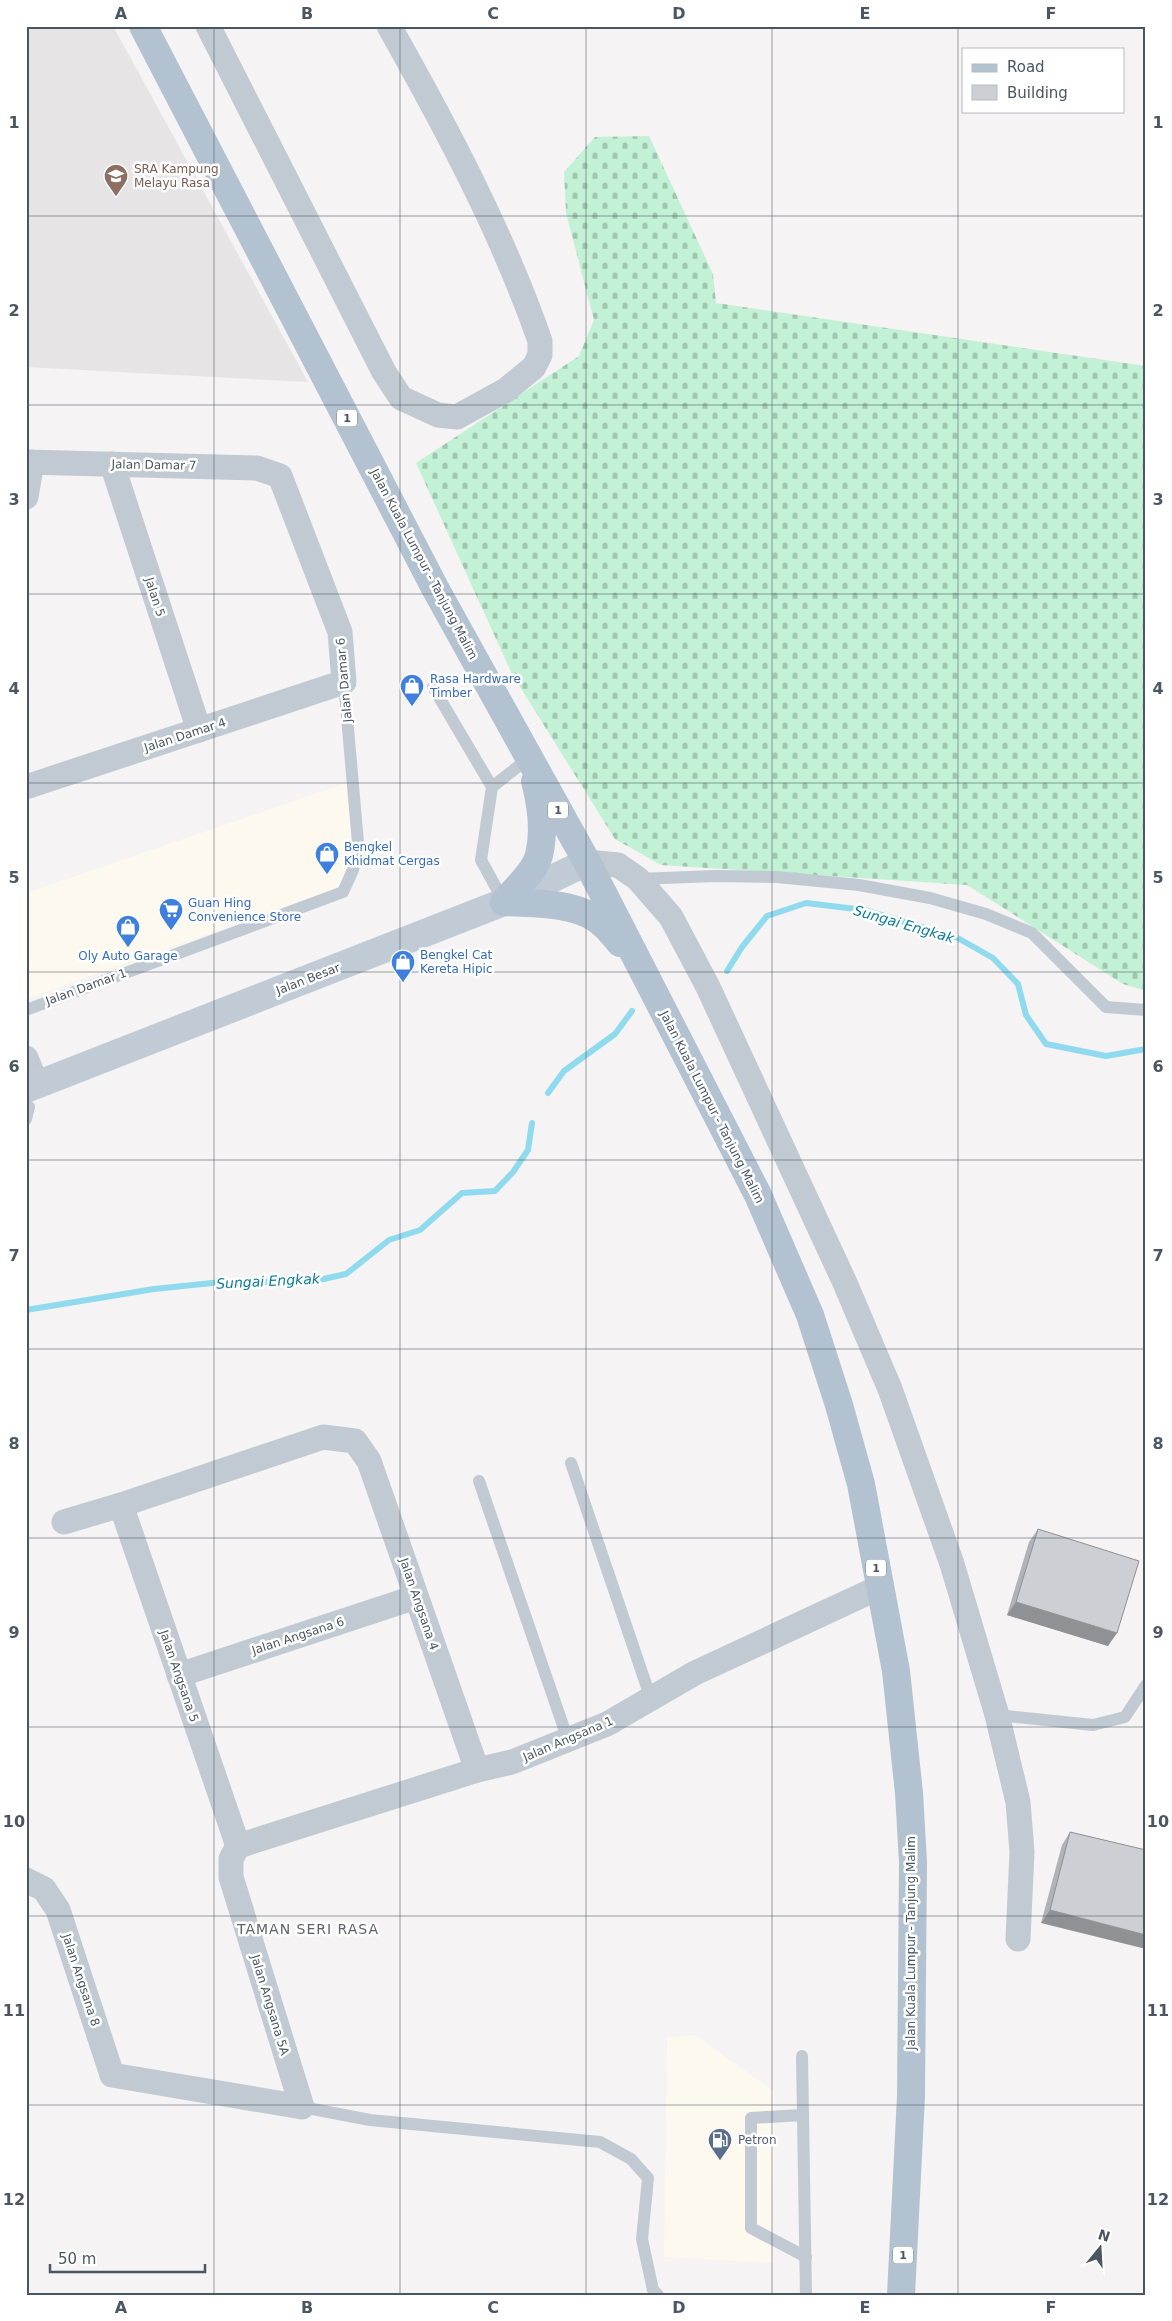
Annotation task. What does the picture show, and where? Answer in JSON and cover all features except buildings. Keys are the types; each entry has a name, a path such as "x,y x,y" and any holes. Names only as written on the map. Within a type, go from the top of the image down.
{"main road":[{"name":"Jalan Kuala Lumpur - Tanjung Malim","path":"143,26 435,588 587,862 758,1196 810,1315 839,1405 861,1484 896,1671 909,1793 913,1862 911,2096 901,2295"},
{"path":"504,902 525,878 538,856 542,826 540,801 530,757"},
{"name":"Jalan Besar","path":"30,1093 504,902 587,862"},
{"path":"504,902 558,906 595,918 608,929 641,967"},
{"path":"883,2295 904,2215"}],"street":[{"path":"208,26 384,372 402,398 438,415 457,417 472,411 506,390 534,367 540,355 540,341 489,219 430,98 389,26"},
{"path":"26,497 29,462"},
{"name":"Jalan Damar 7","path":"29,462 257,468 280,476"},
{"name":"Jalan 5","path":"112,464 198,730"},
{"name":"Jalan Damar 6","path":"280,476 340,632 344,682"},
{"name":"Jalan Damar 4","path":"26,787 344,682"},
{"path":"587,862 618,865 638,879 671,917 708,987 845,1283 890,1389 952,1564 997,1715 1018,1802 1022,1826 1018,1938"},
{"path":"26,1058 30,1093"},
{"name":"Jalan Angsana 4","path":"121,1505 323,1438 355,1440 369,1461 477,1770"},
{"path":"64,1522 121,1505"},
{"name":"Jalan Angsana 5","path":"121,1505 238,1846"},
{"name":"Jalan Angsana 1","path":"238,1846 477,1770 512,1762 568,1740 607,1724 695,1673 880,1588"},
{"name":"Jalan Angsana 6","path":"179,1675 416,1597"},
{"name":"Jalan Angsana 5A","path":"238,1846 231,1859 231,1877 302,2107"},
{"name":"Jalan Angsana 8","path":"35,1884 58,1910 112,2074 302,2107"}],"lane":[{"name":"Jalan Damar 6","path":"343,892 353,870 358,843 344,682"},
{"path":"433,687 492,787 480,860 504,902"},
{"path":"492,787 530,757"},
{"path":"638,879 715,876 777,877 859,885 930,898 986,914 1032,934 1106,1007 1146,1010"},
{"name":"Jalan Damar 1","path":"26,1010 343,892"},
{"path":"26,1119 30,1093"},
{"path":"571,1463 651,1699"},
{"path":"478,1481 568,1740"},
{"path":"997,1715 1093,1725 1125,1716 1146,1685"},
{"path":"802,2056 806,2295"},
{"path":"302,2107 370,2120 600,2142 631,2159 648,2178 642,2239 652,2290 658,2295"},
{"path":"803,2115 751,2118 751,2228 806,2257"}],"shaded area":[{"name":"SRA Kampung Melayu Rasa","path":"26,26 113,26 308,382 26,367"},
{"path":"349,782 353,844 340,887 26,999 26,893"},
{"path":"695,2035 775,2092 772,2263 664,2257 667,2037"}],"green space":[{"path":"649,136 713,274 716,303 1146,366 1146,991 1123,984 967,885 661,865 615,839 512,674 416,463 579,356 594,320 566,213 564,172 595,137"}],"waterway":[{"name":"Sungai Engkak","path":"727,971 742,947 767,916 806,903 864,910 956,937 993,958 1018,984 1026,1015 1046,1044 1106,1056 1146,1049"},
{"name":"Sungai Engkak","path":"548,1093 564,1071 615,1034 632,1011"},
{"name":"Sungai Engkak","path":"26,1310 154,1289 222,1282 310,1282 346,1274 389,1240 420,1230 462,1193 495,1191 513,1172 528,1150 532,1123"}],"place":[{"name":"SRA Kampung Melayu Rasa","path":"116,197"},
{"name":"Rasa Hardware Timber","path":"412,707"},
{"name":"Bengkel Khidmat Cergas","path":"327,875"},
{"name":"Guan Hing Convenience Store","path":"171,931"},
{"name":"Oly Auto Garage","path":"128,948"},
{"name":"Bengkel Cat Kereta Hipic","path":"403,983"},
{"name":"Petron","path":"720,2161"}],"district":[{"name":"TAMAN SERI RASA","path":"308,1929"}]}
